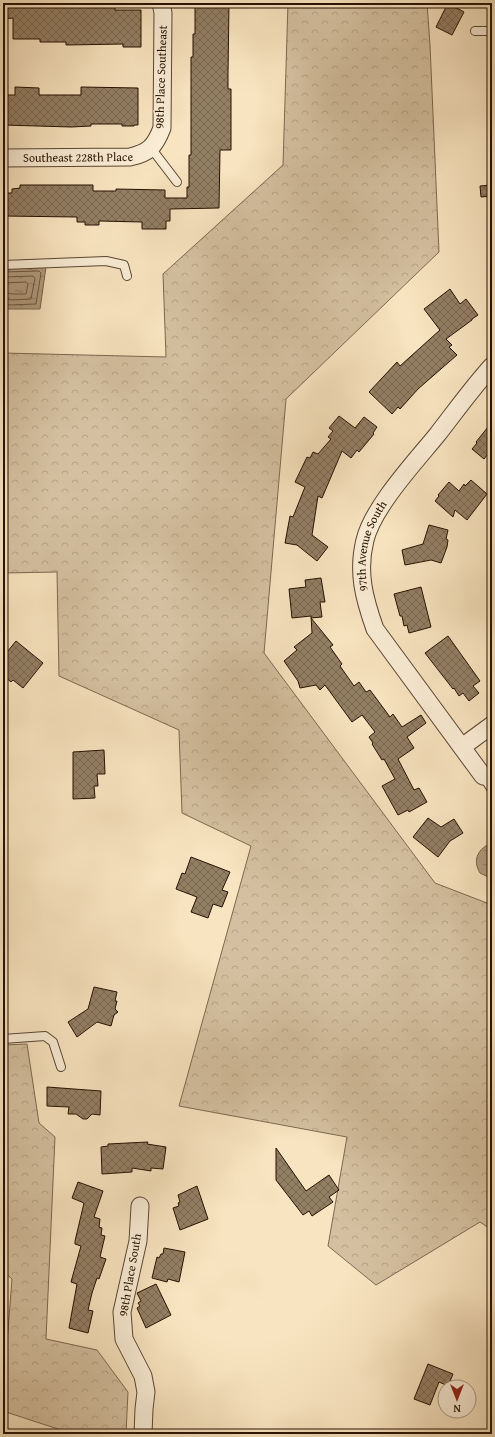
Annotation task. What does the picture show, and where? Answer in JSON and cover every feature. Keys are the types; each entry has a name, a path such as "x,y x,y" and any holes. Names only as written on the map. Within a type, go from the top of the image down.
{"street":[{"name":"98th Place Southeast","path":"151,148 157,140 162,128 163,13 161,3"},
{"name":"Southeast 228th Place","path":"3,158 130,157 140,155 151,148"},
{"name":"97th Avenue South","path":"483,776 374,629 362,585 361,562 365,538 375,515 395,487 492,366"},
{"path":"462,747 492,725"},
{"name":"98th Place South","path":"140,1206 138,1241 122,1312 124,1338 143,1376 146,1392 143,1434"}],"lane":[{"path":"475,31 492,31"},
{"path":"151,148 177,182"},
{"path":"3,265 106,261 124,266 128,276"},
{"path":"483,776 492,790"},
{"path":"3,1039 45,1036 53,1042 61,1067"}],"green space":[{"path":"288,3 427,3 439,252 286,399 264,653 435,883 492,905 492,1230 480,1222 376,1285 328,1246 347,1137 179,1106 251,846 182,813 179,730 59,676 57,572 3,573 3,353 166,357 163,274 283,165"},
{"path":"27,1044 39,1123 55,1137 46,1339 97,1350 128,1392 126,1434 82,1434 64,1431 3,1411 3,1357 6,1357 12,1279 3,1271 3,1045"}],"water":[{"path":"46,267 40,309 9,309 3,306 3,268"},
{"path":"492,843 492,879 480,873 477,859 480,851"}],"building":[{"path":"3,3 61,3 115,7 115,10 141,10 141,47 123,47 123,44 66,45 66,42 40,42 40,39 13,39 13,18 3,19"},
{"path":"195,3 229,3 228,89 231,89 231,150 220,150 219,208 170,209 170,221 166,221 166,229 142,229 142,222 99,221 99,225 85,225 85,222 77,222 77,217 3,216 3,193 12,193 12,189 20,188 20,185 93,185 93,191 116,191 116,189 165,190 165,198 187,198 187,187 189,187 189,155 191,155 191,57 193,57 193,34 195,34"},
{"path":"448,3 464,12 452,35 436,27"},
{"path":"15,87 39,88 39,95 81,95 81,87 138,88 138,125 122,126 122,124 91,124 91,126 71,127 3,125 3,95 15,95"},
{"path":"492,185 492,196 481,197 480,186"},
{"path":"450,289 460,304 466,299 478,315 446,339 452,345 449,347 457,355 418,389 400,409 398,407 392,414 369,392 397,362 400,366 440,330 424,309"},
{"path":"339,416 355,428 364,417 377,427 373,433 374,434 359,452 357,450 351,458 342,451 322,498 318,496 312,535 328,547 317,561 297,545 285,543 290,516 293,517 305,487 295,482 307,457 310,458 313,452 318,454 331,439 328,437 333,431 329,428"},
{"path":"492,422 492,449 484,459 472,449"},
{"path":"471,480 487,494 467,520 455,510 453,517 435,501 449,482 459,491 464,484 465,486"},
{"path":"429,525 448,530 446,539 448,540 447,547 441,563 431,560 405,565 402,550 423,544"},
{"path":"321,578 325,602 320,602 322,617 311,618 311,616 292,618 289,589 306,587 305,580"},
{"path":"421,587 431,627 409,633 407,625 404,626 402,616 400,616 394,594"},
{"path":"311,618 333,645 330,647 342,664 340,666 354,686 359,682 366,692 370,690 390,717 393,714 402,727 421,715 426,723 407,737 414,748 398,759 414,790 419,788 427,802 409,812 408,810 398,815 382,786 395,779 384,759 382,760 372,744 373,743 369,737 375,732 362,715 352,722 325,685 320,690 316,685 300,688 298,681 284,661 297,650 294,647 312,633"},
{"path":"448,636 480,681 473,686 479,693 469,701 463,693 459,696 425,653"},
{"path":"16,641 43,663 23,688 13,680 11,682 3,675 3,657"},
{"path":"104,750 105,774 97,774 98,786 94,786 95,798 73,799 73,752"},
{"path":"428,818 441,827 454,819 463,833 450,841 438,857 413,837"},
{"path":"191,857 230,872 222,890 228,892 222,907 213,904 208,918 191,912 197,897 176,889 182,873 185,874"},
{"path":"94,987 117,992 115,1009 118,1012 114,1015 111,1026 97,1022 77,1037 68,1022 88,1009"},
{"path":"47,1087 101,1091 100,1115 92,1114 87,1119 83,1119 76,1114 68,1114 69,1107 47,1106"},
{"path":"148,1142 147,1144 166,1147 163,1169 151,1168 151,1171 132,1168 132,1172 102,1174 101,1147 108,1146 108,1144"},
{"path":"276,1148 306,1191 329,1175 339,1190 329,1197 333,1202 312,1216 309,1211 303,1215 276,1180"},
{"path":"78,1182 103,1191 94,1217 100,1219 99,1227 102,1228 101,1235 105,1236 100,1257 106,1259 92,1293 88,1310 93,1311 88,1333 69,1328 77,1284 71,1282 81,1246 75,1244 75,1241 84,1203 72,1198"},
{"path":"197,1186 208,1219 180,1230 173,1208 179,1206 178,1203 180,1202 178,1195"},
{"path":"164,1248 185,1252 179,1282 168,1279 167,1282 152,1278 157,1257 159,1258 161,1254 163,1254"},
{"path":"156,1284 171,1315 146,1328 137,1308 140,1306 138,1303 141,1301 137,1293"},
{"path":"428,1364 453,1374 451,1379 437,1379 437,1387 430,1405 414,1399"}]}
